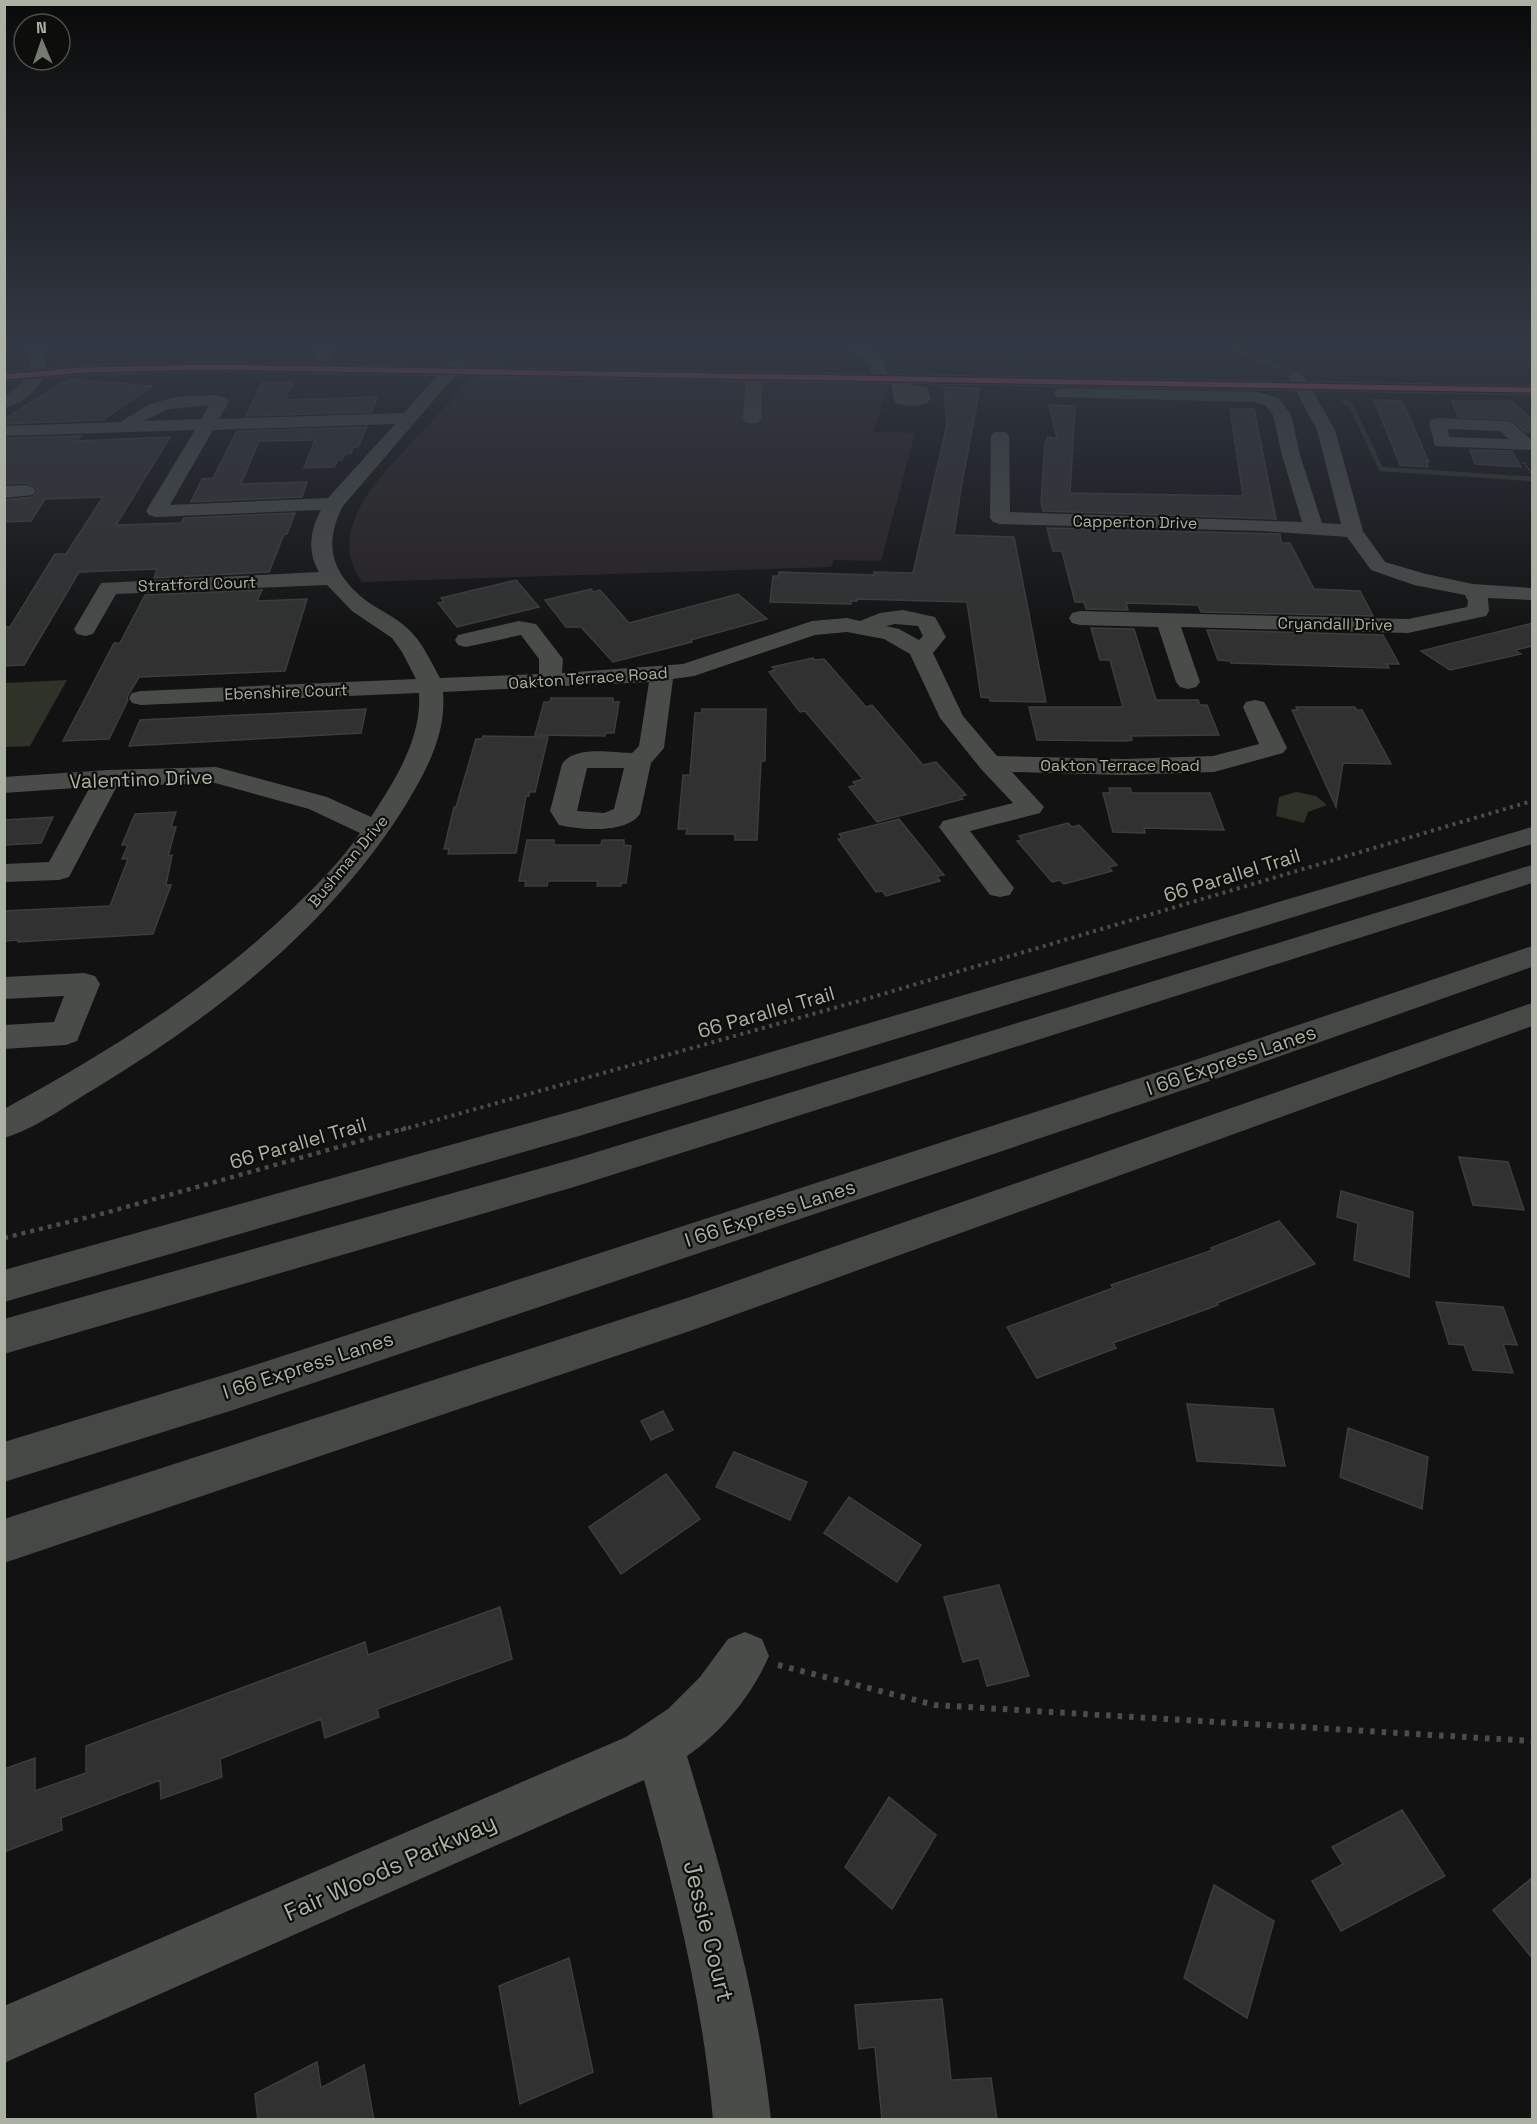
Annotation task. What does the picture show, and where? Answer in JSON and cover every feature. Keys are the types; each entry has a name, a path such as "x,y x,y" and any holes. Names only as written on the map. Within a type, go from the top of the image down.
{"main road":[{"path":"4,1286 170,1241 843,1046 1533,835"},
{"path":"4,1337 574,1173 1533,874"},
{"name":"I 66 Express Lanes","path":"4,1462 230,1392 1184,1076 1533,956"},
{"path":"4,1540 690,1314 1533,1014"}],"street":[{"path":"195,443 156,511 334,504"},
{"path":"388,443 334,504 324,520 320,535 322,557 333,578 356,603 397,631 410,645 431,686"},
{"name":"Capperton Drive","path":"1000,443 1000,518 1263,525 1353,531"},
{"path":"1288,443 1314,529"},
{"path":"1330,443 1353,531 1378,566 1422,580 1473,590 1533,594"},
{"path":"4,492 26,491"},
{"name":"Stratford Court","path":"85,629 109,588 333,578"},
{"name":"Cryandall Drive","path":"1080,618 1408,626 1478,610 1479,601 1473,590"},
{"path":"1167,620 1188,682"},
{"name":"Oakton Terrace Road","path":"431,686 550,681 686,670 812,628 847,625 891,634 921,652 952,718 990,764 1031,807 953,827 1000,888"},
{"path":"466,640 519,628 528,629 551,659 550,681"},
{"path":"639,762 651,747 662,673"},
{"name":"Ebenshire Court","path":"141,698 431,686"},
{"name":"Bushman Drive","path":"4,1125 54,1098 142,1043 228,980 299,919 336,881 376,830 413,770 424,743 429,722 431,686"},
{"name":"Oakton Terrace Road","path":"990,764 1124,768 1214,764 1274,748 1255,707"},
{"name":"Valentino Drive","path":"4,785 108,778 216,775 318,803 376,830"},
{"path":"4,873 59,871 108,778"},
{"path":"4,988 84,984 66,1033 4,1037"},
{"name":"Fair Woods Parkway","path":"4,2035 582,1783 659,1746 705,1709 724,1689 745,1656"},
{"name":"Jessie Court","path":"659,1746 711,1929 730,2016 742,2120"}],"path":[{"name":"66 Parallel Trail","path":"4,1238 105,1213 867,999 1533,801"},
{"path":"745,1656 837,1682 935,1705 1533,1741"}],"shaded area":[{"path":"412,443 912,443 881,561 834,560 831,567 362,582 352,562 349,542 353,523 374,485"},
{"path":"67,680 30,746 5,747 5,683"},
{"path":"1296,792 1316,796 1327,805 1308,812 1304,823 1276,816 1279,797"}],"building":[{"path":"4,443 166,443 116,525 181,523 184,518 295,513 269,572 154,578 157,569 79,572 24,665 4,666 4,627 10,627 55,554 66,554 103,497 45,499 31,521 4,522 4,500 33,497 38,491 35,486 27,483 4,484"},
{"path":"231,443 258,443 241,484 307,482 302,497 191,502 202,479 213,478"},
{"path":"314,443 360,443 358,447 353,447 351,453 345,454 342,460 338,460 334,467 304,468"},
{"path":"943,443 970,443 954,535 1014,537 1046,702 990,701 990,698 981,697 967,602 857,599 857,601 851,601 851,604 770,602 773,576 779,576 779,572 874,575 874,572 913,573"},
{"path":"1045,443 1073,443 1070,493 1243,496 1235,443 1261,443 1276,519 1043,511 1041,503"},
{"path":"1391,443 1421,443 1429,462 1426,461 1428,467 1400,465"},
{"path":"1470,450 1512,451 1521,467 1475,464"},
{"path":"1047,528 1280,534 1281,543 1290,543 1314,589 1360,591 1373,616 1201,612 1198,605 1126,603 1128,610 1086,609 1084,602 1075,602 1062,551 1053,551"},
{"path":"516,580 539,607 457,627 438,603 444,602 441,598"},
{"path":"591,589 593,592 600,590 629,623 738,594 767,619 691,640 692,642 613,662 581,627 566,627 545,600"},
{"path":"262,590 257,601 307,599 285,671 139,677 127,697 128,700 109,739 63,741 114,643 120,643 145,595"},
{"path":"1533,623 1533,646 1515,650 1521,654 1450,670 1421,651"},
{"path":"1091,628 1134,629 1156,700 1198,700 1200,705 1207,705 1219,735 1131,736 1132,740 1126,741 1037,740 1029,707 1123,707 1110,660 1100,660"},
{"path":"1207,630 1383,635 1399,664 1387,664 1389,668 1231,663 1218,660"},
{"path":"813,658 815,660 824,659 866,707 872,705 923,765 936,762 966,795 960,797 963,799 877,822 849,787 856,785 853,782 863,779 805,711 800,712 769,672 775,670 772,667"},
{"path":"551,698 613,698 613,702 619,702 614,733 606,733 605,736 535,735 544,702 550,702"},
{"path":"1296,707 1355,707 1356,710 1362,710 1391,764 1343,763 1336,807 1292,710 1298,710"},
{"path":"366,709 361,733 129,746 140,720"},
{"path":"702,709 766,709 765,761 761,761 757,840 735,840 735,834 686,834 687,829 678,829 683,775 690,775 695,713 702,713"},
{"path":"483,736 548,737 535,792 529,792 529,796 526,796 516,853 448,854 449,849 444,849 454,807 456,807 476,739 482,739"},
{"path":"1109,788 1130,788 1132,793 1210,793 1224,830 1144,828 1145,833 1113,832 1103,793 1110,793"},
{"path":"176,812 171,827 176,827 168,856 172,855 166,885 171,885 153,934 4,941 4,911 110,906 128,859 122,859 128,845 122,845 135,814"},
{"path":"53,817 41,843 4,845 4,820"},
{"path":"899,819 944,875 937,876 940,881 886,896 882,891 876,892 838,839 842,838 839,834"},
{"path":"1068,823 1072,827 1079,825 1117,865 1109,867 1112,871 1064,884 1060,880 1052,882 1017,841 1022,840 1019,836"},
{"path":"527,840 554,840 554,845 601,845 602,840 624,840 624,845 631,846 626,883 621,883 621,886 597,886 598,881 548,881 547,886 525,886 526,881 519,881"},
{"path":"1459,1157 1508,1162 1524,1210 1473,1205"},
{"path":"1341,1191 1413,1212 1409,1277 1354,1260 1358,1223 1337,1217"},
{"path":"1279,1221 1315,1264 1217,1303 1218,1305 1113,1343 1116,1348 1037,1378 1007,1327 1113,1288 1111,1285 1213,1250 1211,1248"},
{"path":"1436,1302 1503,1307 1517,1345 1503,1344 1513,1373 1473,1370 1464,1345 1449,1344"},
{"path":"1187,1404 1273,1409 1285,1466 1197,1461"},
{"path":"663,1411 673,1430 651,1440 641,1421"},
{"path":"1348,1428 1428,1457 1422,1509 1340,1477"},
{"path":"734,1452 807,1482 790,1520 716,1487"},
{"path":"666,1474 700,1519 621,1574 589,1527"},
{"path":"849,1497 921,1545 897,1582 824,1533"},
{"path":"999,1585 1029,1676 987,1686 979,1658 963,1662 944,1597"},
{"path":"500,1607 512,1659 377,1709 379,1717 325,1738 321,1719 220,1759 222,1777 161,1799 160,1780 61,1818 62,1830 4,1852 4,1769 35,1758 35,1791 86,1773 86,1746 365,1642 368,1655"},
{"path":"889,1797 936,1835 892,1909 845,1867"},
{"path":"1402,1810 1445,1876 1341,1931 1312,1881 1343,1864 1332,1847"},
{"path":"1533,1877 1533,1959 1493,1910"},
{"path":"1214,1885 1274,1921 1247,2018 1184,1978"},
{"path":"569,1958 593,2072 520,2104 499,1986"},
{"path":"942,1999 951,2080 991,2078 997,2120 882,2120 875,2047 859,2049 855,2005"},
{"path":"317,2062 321,2088 364,2065 374,2120 258,2120 255,2094"}],"waterway":[{"path":"1369,443 1381,469 1532,479"}]}
